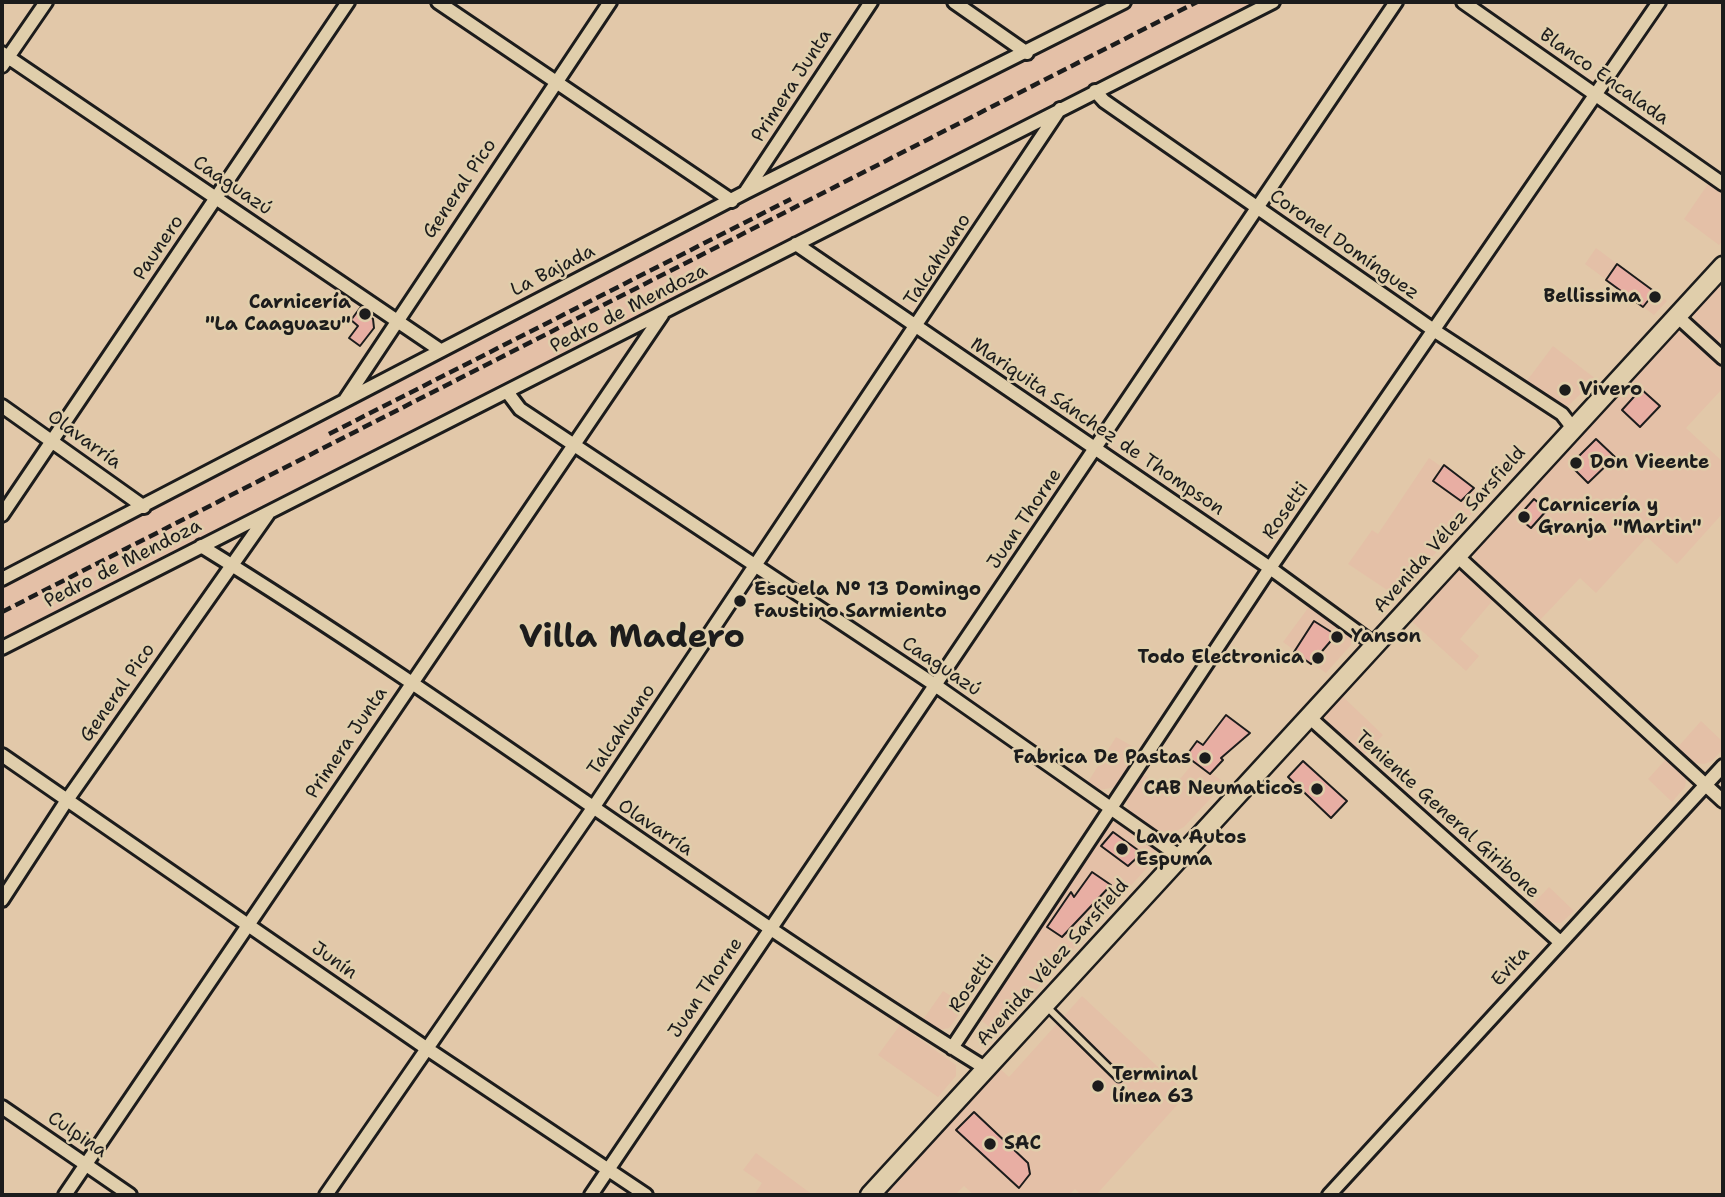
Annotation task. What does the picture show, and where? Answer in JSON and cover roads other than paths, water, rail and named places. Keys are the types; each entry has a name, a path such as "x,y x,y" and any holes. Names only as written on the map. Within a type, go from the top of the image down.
{"main road":[{"name":"Avenida Vélez Sarsfield","path":"870,1195 985,1068 1046,1006 1179,856 1309,718 1572,427 1723,266"}],"street":[{"path":"4,59 46,2"},
{"name":"Paunero","path":"2,515 348,2"},
{"path":"438,2 732,201"},
{"name":"General Pico","path":"345,400 610,2"},
{"name":"Primera Junta","path":"746,192 871,2"},
{"path":"954,2 1027,53"},
{"name":"La Bajada","path":"2,579 746,192 1125,2"},
{"name":"Pedro de Mendoza","path":"2,648 1273,2"},
{"name":"Juan Thorne","path":"591,1195 1396,2"},
{"name":"Blanco Encalada","path":"1463,2 1723,184"},
{"name":"Rosetti","path":"952,1048 1270,568 1659,2"},
{"name":"Caaguazú","path":"4,59 440,350"},
{"name":"Coronel Domínguez","path":"1095,91 1104,101 1257,209 1562,414 1572,427"},
{"name":"Talcahuano","path":"327,1195 593,808 916,329 1060,109"},
{"name":"Mariquita Sánchez de Thompson","path":"796,244 916,329 1270,568 1374,644"},
{"name":"Primera Junta","path":"65,1195 664,313"},
{"path":"1678,317 1723,358"},
{"name":"Caaguazú","path":"508,393 520,409 572,445 935,685 1179,856"},
{"name":"Olavarría","path":"2,405 144,507"},
{"name":"General Pico","path":"2,900 67,800 270,511"},
{"name":"Olavarría","path":"201,546 411,683 769,928 985,1068"},
{"path":"1456,555 1723,801"},
{"name":"Teniente General Giribone","path":"1309,718 1560,942"},
{"name":"Junín","path":"2,755 426,1048 646,1195"},
{"name":"Evita","path":"1329,1195 1723,766"},
{"name":"Culpina","path":"2,1107 130,1195"}],"lane":[{"path":"1046,1006 1119,1078"}],"railway":[{"path":"2,612 1197,2"},
{"path":"329,434 791,199"}],"place":[{"name":"Bellissima","path":"1655,297"},
{"name":"Carnicería \"La Caaguazu\"","path":"365,314"},
{"name":"Vivero","path":"1565,390"},
{"name":"Don Vieente","path":"1576,463"},
{"name":"Carnicería y Granja \"Martin\"","path":"1524,517"},
{"name":"Escuela Nº 13 Domingo Faustino Sarmiento","path":"740,601"},
{"name":"Yanson","path":"1337,637"},
{"name":"Todo Electronica","path":"1318,658"},
{"name":"Fabrica De Pastas","path":"1205,758"},
{"name":"CAB Neumaticos","path":"1317,789"},
{"name":"Lava Autos Espuma","path":"1122,849"},
{"name":"Terminal línea 63","path":"1098,1086"},
{"name":"SAC","path":"990,1144"}],"district":[{"name":"Villa Madero","path":"632,638"}]}
